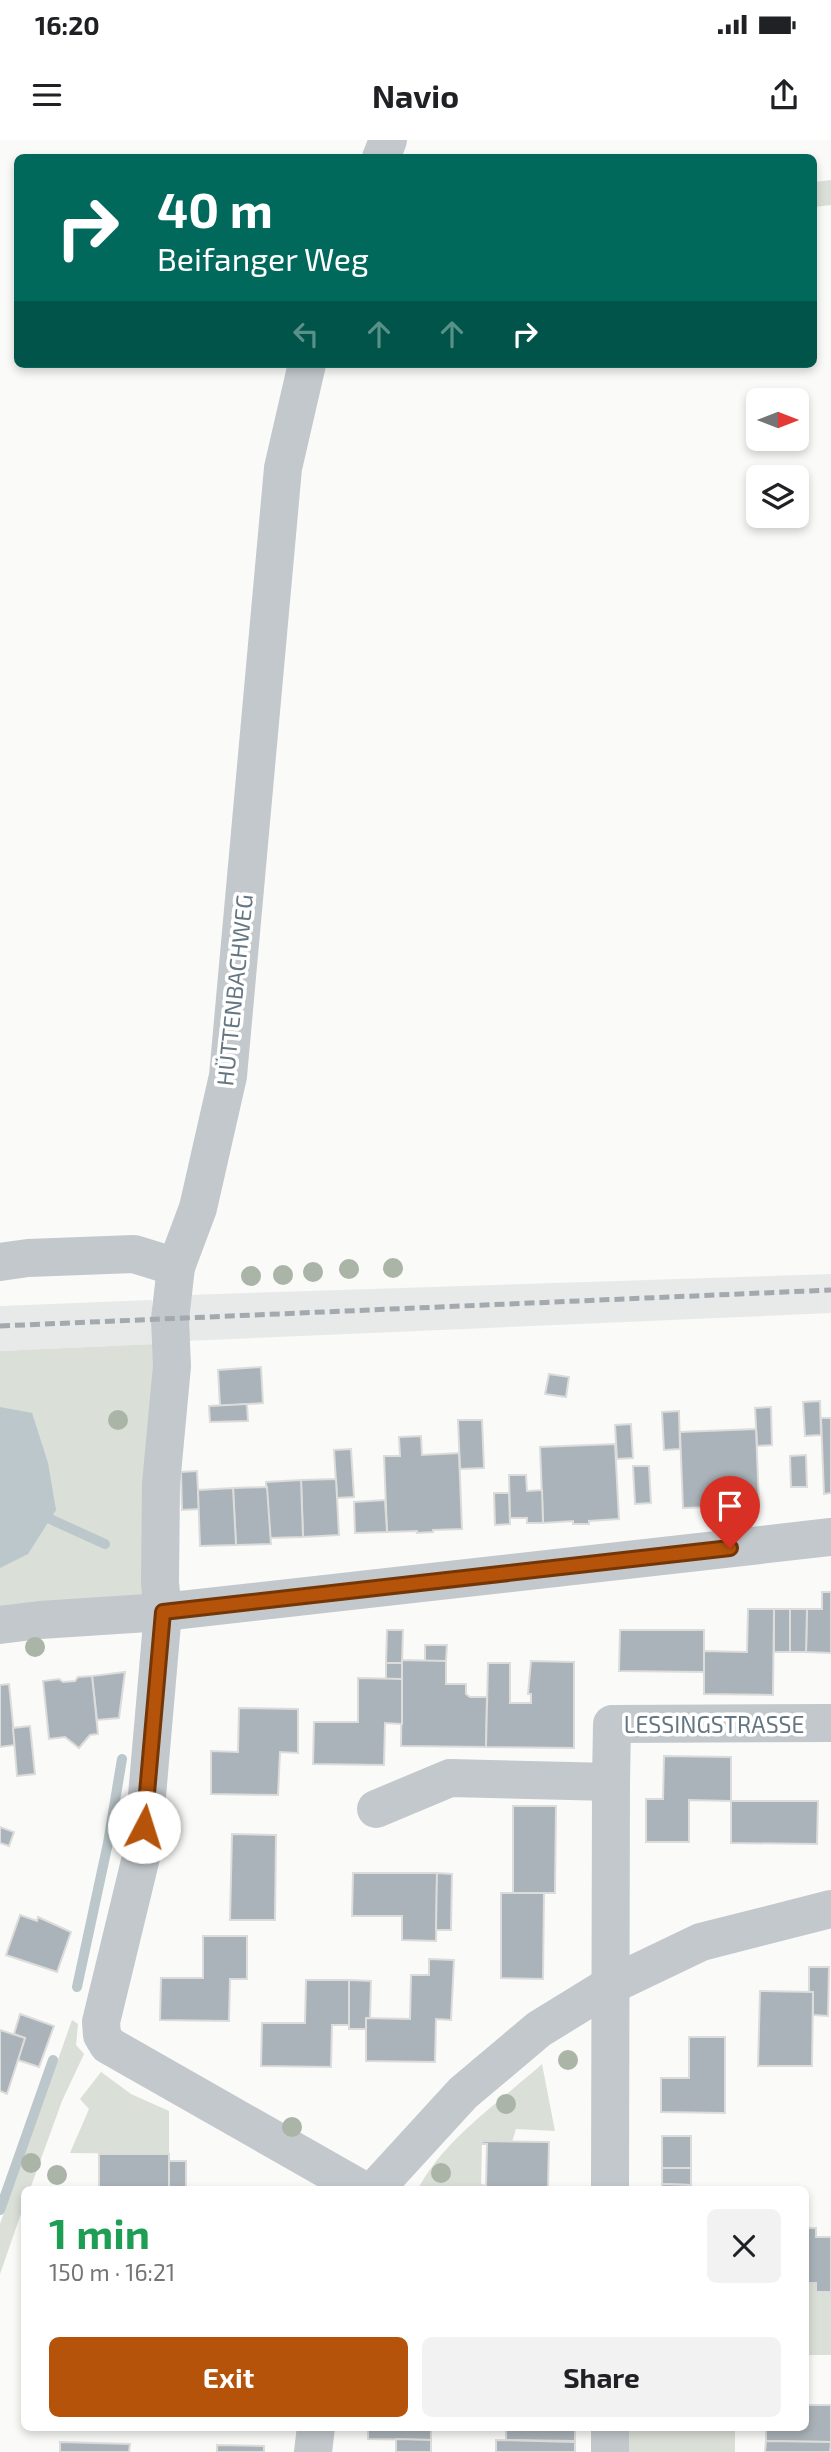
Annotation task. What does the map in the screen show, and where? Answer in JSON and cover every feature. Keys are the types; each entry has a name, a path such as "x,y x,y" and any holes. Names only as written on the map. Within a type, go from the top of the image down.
{"street":[{"name":"HÜTTENBACHWEG","path":"306,368 283,468 228,1076 198,1208 176,1267 170,1319 172,1366 161,1484 160,1583 163,1612 142,1853 101,2022 102,2035 108,2045 356,2186"},
{"path":"0,1262 28,1258 134,1254 176,1267"},
{"path":"0,1625 163,1612 831,1537"},
{"name":"LESSINGSTRASSE","path":"610,2186 612,1724 831,1723"},
{"path":"376,1810 450,1778 611,1782"},
{"path":"378,2186 463,2093 539,2029 610,1986 701,1942 831,1909"},
{"path":"313,2452 316,2431"},
{"path":"610,2431 610,2452"}],"shaded area":[{"path":"831,180 831,205 817,207 817,182"},
{"path":"831,1274 831,1313 185,1341 187,1295"},
{"path":"152,1300 155,1344 0,1351 0,1306"},
{"path":"155,1344 143,1596 0,1611 0,1351"},
{"path":"0,1407 32,1413 48,1463 56,1510 28,1554 0,1568"},
{"path":"72,2020 78,2024 76,2045 84,2054 62,2101 31,2186 21,2186 21,2214 0,2274 0,2224"},
{"path":"542,2064 555,2131 516,2129 512,2142 482,2141 481,2186 420,2186 458,2137"},
{"path":"101,2072 131,2094 169,2111 169,2154 70,2153 89,2109 80,2099"},
{"path":"809,2283 816,2283 816,2292 831,2292 831,2355 809,2355"},
{"path":"625,2431 735,2431 735,2452 625,2452"}],"building":[{"path":"261,1367 263,1403 220,1406 218,1370"},
{"path":"549,1374 569,1377 566,1397 545,1394"},
{"path":"820,1401 821,1435 805,1436 803,1402"},
{"path":"247,1404 248,1421 210,1422 209,1406"},
{"path":"771,1407 772,1445 757,1446 755,1408"},
{"path":"679,1411 680,1449 664,1450 662,1412"},
{"path":"821,1418 831,1418 831,1493 824,1494"},
{"path":"458,1420 482,1420 484,1468 460,1469"},
{"path":"631,1424 633,1458 617,1459 615,1425"},
{"path":"756,1429 759,1505 713,1510 713,1507 683,1508 680,1432"},
{"path":"421,1436 422,1455 459,1453 462,1529 417,1533 387,1532 384,1456 400,1456 399,1437"},
{"path":"615,1444 619,1519 589,1521 589,1524 573,1524 573,1521 543,1523 540,1447"},
{"path":"351,1449 354,1497 337,1498 334,1450"},
{"path":"806,1455 807,1487 791,1487 790,1456"},
{"path":"633,1466 649,1466 651,1503 635,1504"},
{"path":"197,1471 199,1509 182,1510 181,1472"},
{"path":"509,1475 526,1475 527,1491 542,1490 543,1523 527,1523 527,1518 510,1518"},
{"path":"336,1479 339,1535 303,1537 301,1480"},
{"path":"301,1480 303,1537 269,1538 266,1482"},
{"path":"267,1487 271,1544 236,1545 233,1488"},
{"path":"233,1488 236,1545 200,1546 198,1490"},
{"path":"494,1493 509,1493 510,1524 495,1525"},
{"path":"385,1500 387,1532 355,1533 354,1502"},
{"path":"822,1592 831,1592 831,1653 806,1652 807,1609 822,1609"},
{"path":"748,1609 774,1609 773,1695 704,1694 704,1651 747,1652"},
{"path":"774,1609 790,1609 790,1652 774,1652"},
{"path":"790,1609 807,1609 806,1652 790,1652"},
{"path":"387,1630 403,1630 402,1663 386,1663"},
{"path":"620,1630 704,1630 704,1672 619,1671"},
{"path":"425,1645 447,1645 446,1661 425,1661"},
{"path":"402,1660 446,1661 446,1684 466,1684 466,1694 470,1697 487,1697 486,1747 401,1746"},
{"path":"531,1661 574,1662 574,1748 486,1747 488,1663 510,1663 510,1703 531,1703 531,1694 528,1694"},
{"path":"386,1663 402,1663 402,1679 386,1679"},
{"path":"125,1672 119,1718 97,1720 92,1676"},
{"path":"92,1676 98,1734 90,1735 79,1748 65,1737 49,1739 43,1681 75,1681 78,1677"},
{"path":"358,1678 402,1679 402,1724 385,1723 384,1765 313,1764 314,1722 358,1722"},
{"path":"9,1684 15,1745 0,1747 0,1685"},
{"path":"239,1708 298,1709 298,1753 280,1752 278,1795 211,1794 211,1751 238,1752"},
{"path":"30,1726 35,1774 17,1776 13,1728"},
{"path":"664,1756 731,1757 731,1801 689,1800 689,1842 646,1842 646,1799 663,1799"},
{"path":"731,1801 818,1801 817,1844 731,1843"},
{"path":"513,1806 556,1806 555,1893 513,1893"},
{"path":"0,1827 14,1832 9,1846 0,1843"},
{"path":"232,1834 276,1835 275,1920 230,1920"},
{"path":"353,1873 437,1873 436,1941 402,1940 402,1916 352,1916"},
{"path":"437,1873 452,1874 451,1930 436,1930"},
{"path":"501,1893 544,1893 543,1979 501,1978"},
{"path":"20,1915 37,1921 38,1917 71,1932 57,1972 6,1955"},
{"path":"203,1936 247,1936 247,1979 230,1979 229,2021 160,2020 161,1978 203,1978"},
{"path":"429,1959 454,1960 451,2020 436,2019 435,2062 366,2061 366,2018 410,2019 411,1975 429,1975"},
{"path":"809,1967 829,1967 828,2016 813,2015"},
{"path":"306,1980 349,1980 349,2025 332,2025 331,2067 261,2066 262,2023 305,2023"},
{"path":"349,1980 371,1981 370,2018 366,2018 366,2029 349,2029"},
{"path":"760,1991 813,1992 812,2066 758,2066"},
{"path":"20,2014 54,2026 39,2067 18,2060 25,2038 14,2034"},
{"path":"0,2030 25,2038 7,2094 0,2091"},
{"path":"689,2037 725,2037 725,2113 661,2112 661,2078 689,2078"},
{"path":"662,2136 691,2136 691,2168 662,2168"},
{"path":"482,2141 549,2142 548,2186 486,2186 487,2144 482,2144"},
{"path":"99,2154 169,2154 169,2186 99,2186"},
{"path":"169,2161 186,2161 186,2186 169,2186"},
{"path":"662,2168 691,2168 691,2185 662,2184"},
{"path":"662,2184 691,2185 691,2186"},
{"path":"809,2228 816,2228 816,2237 831,2237 831,2292 816,2292 816,2283 809,2283"},
{"path":"809,2405 831,2405 831,2442 766,2441 766,2431 809,2431"},
{"path":"368,2431 431,2431 431,2440 368,2439"},
{"path":"506,2431 575,2431 575,2441 506,2440"},
{"path":"396,2439 431,2440 431,2452 396,2452"},
{"path":"496,2440 575,2442 575,2452 496,2452"},
{"path":"766,2441 831,2442 830,2452 765,2452"},
{"path":"60,2442 130,2444 129,2452 60,2452"},
{"path":"217,2445 264,2446 264,2452 217,2452"}],"waterway":[{"path":"50,1519 105,1544"},
{"path":"77,1987 108,1843 122,1759"},
{"path":"0,2210 53,2060"}],"railway":[{"path":"0,1326 831,1290"}],"route":[{"path":"144,1827 163,1612 730,1548"}]}
